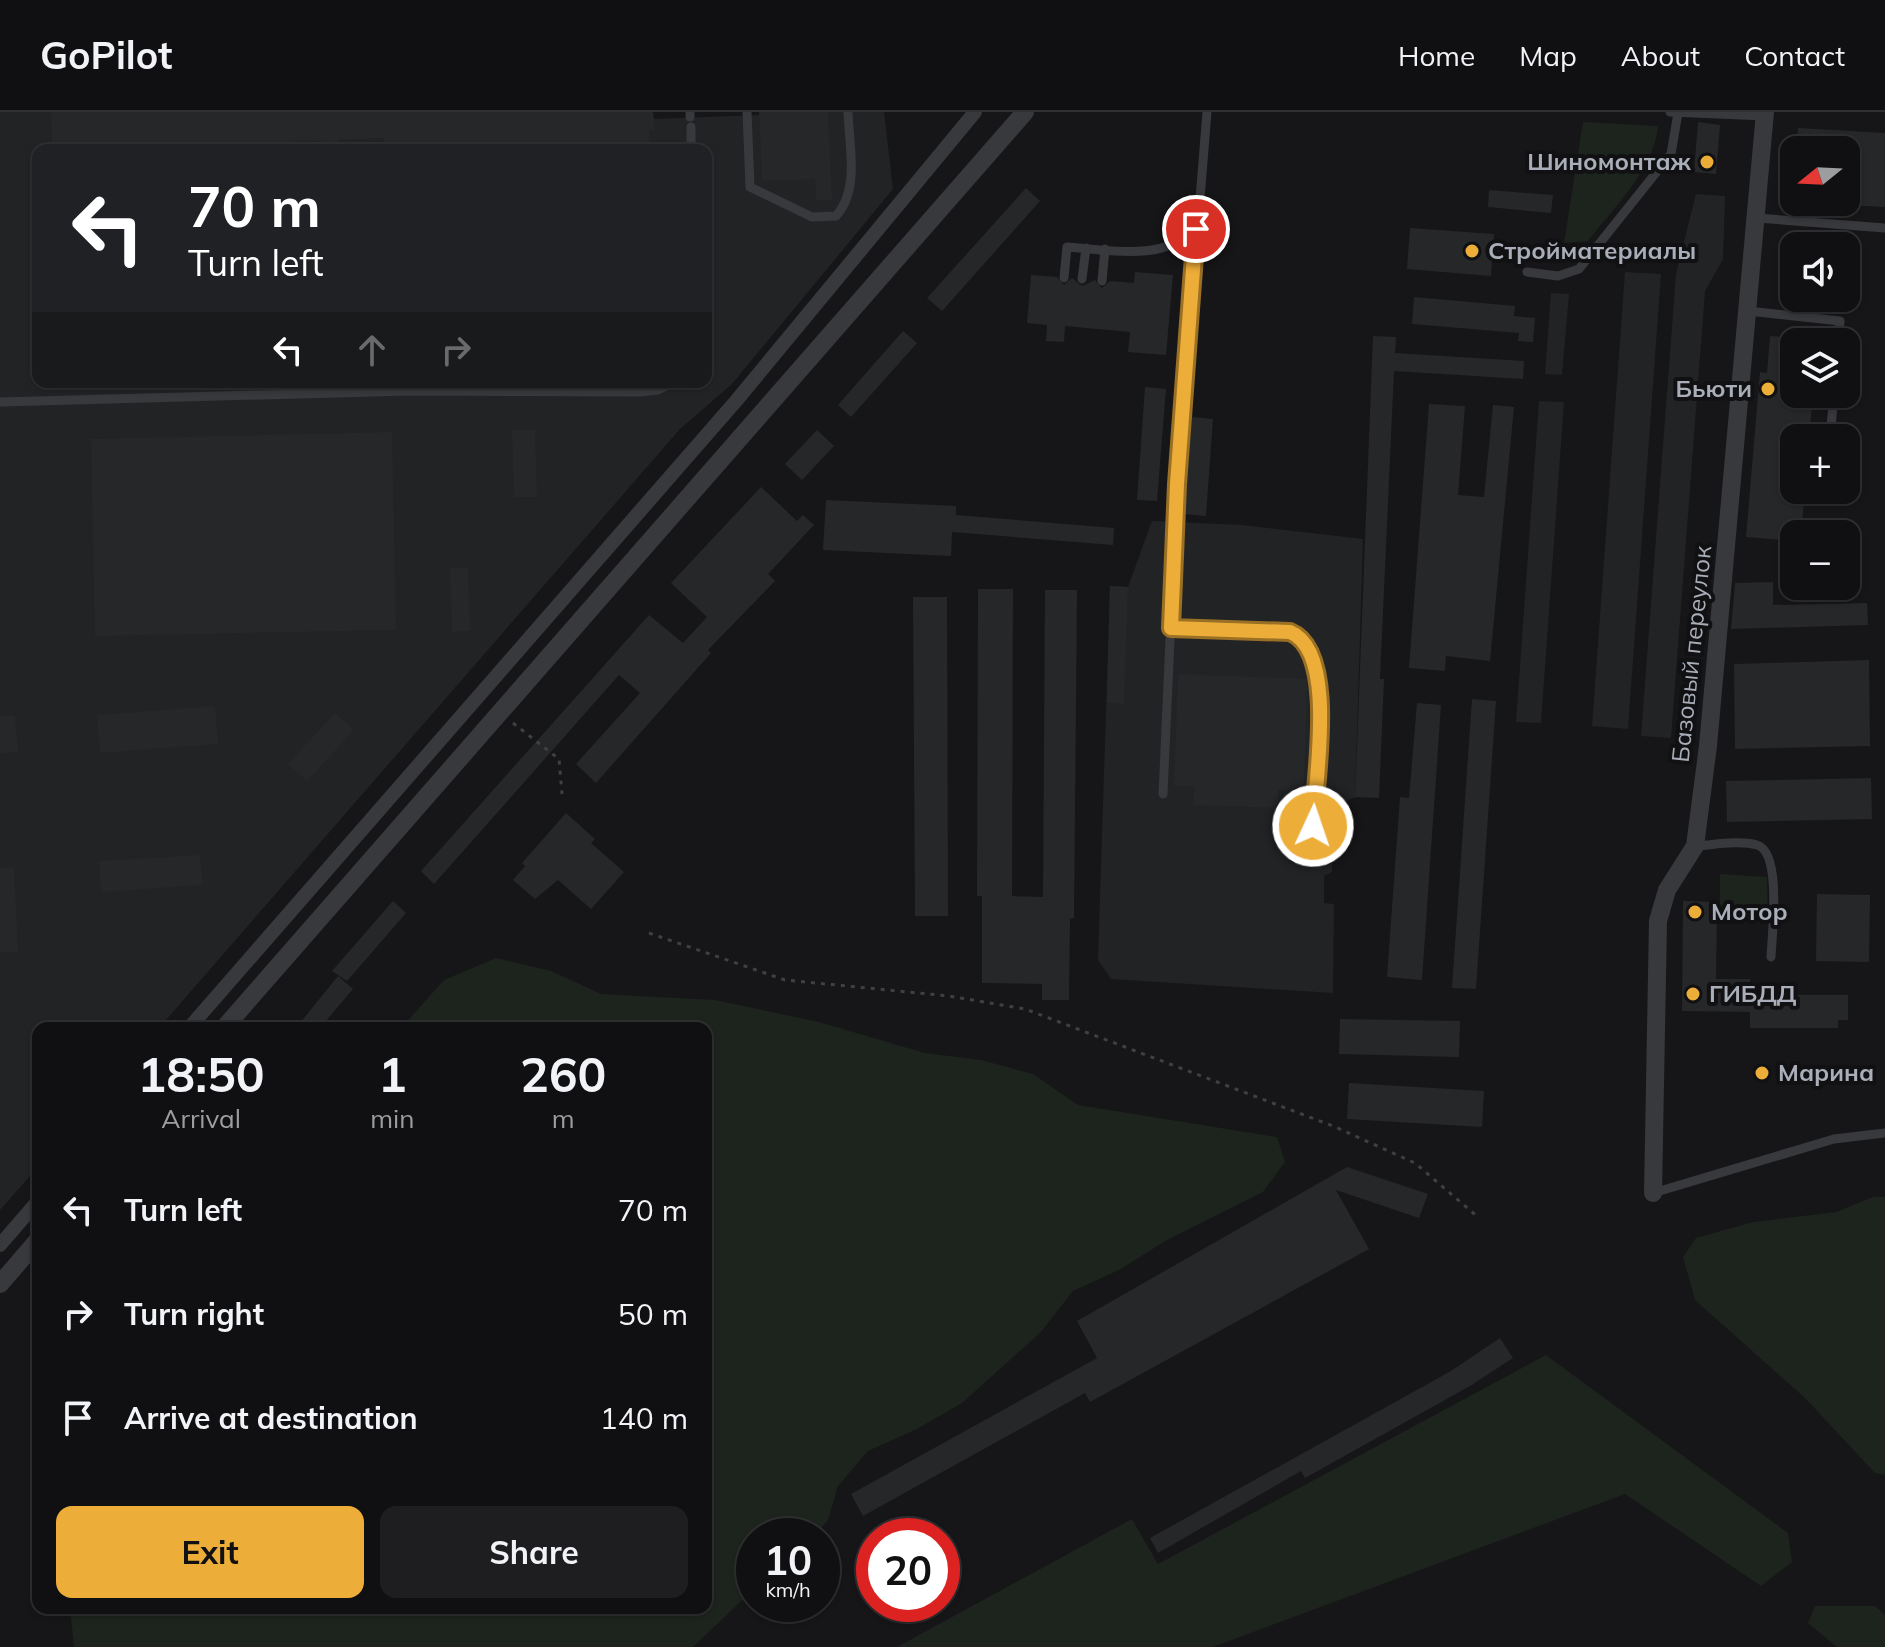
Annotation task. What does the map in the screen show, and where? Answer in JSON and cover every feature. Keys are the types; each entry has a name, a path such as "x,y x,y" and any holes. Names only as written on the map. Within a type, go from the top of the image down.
{"street":[{"path":"194,1022 736,401 975,112"},
{"path":"229,1022 1025,112"},
{"name":"Базовый переулок","path":"1653,1193 1658,921 1667,890 1695,846 1708,746 1765,114"},
{"path":"0,1245 32,1208"},
{"path":"0,1284 32,1247"}],"lane":[{"path":"747,112 750,187 812,217 836,216 847,204 851,185 848,112"},
{"path":"1163,794 1177,484 1207,112"},
{"path":"1527,272 1558,276 1579,269 1671,154 1674,113 1765,114"},
{"path":"690,118 691,144"},
{"path":"1757,218 1885,228"},
{"path":"1064,278 1067,247 1164,249 1186,239 1196,229"},
{"path":"1082,279 1086,248"},
{"path":"1102,281 1105,249"},
{"path":"1748,311 1840,321 1839,328"},
{"path":"0,402 409,391 640,392 662,388"},
{"path":"1171,628 1290,632 1305,641 1320,681 1313,826"},
{"path":"1695,846 1755,845 1767,853 1773,868 1771,957"},
{"path":"1653,1193 1834,1139 1885,1133"}],"path":[{"path":"500,713 559,759 562,794"},
{"path":"649,933 785,980 949,996 1025,1009 1333,1126 1415,1163 1479,1218"}],"shaded area":[{"path":"0,112 653,112 654,119 759,115 759,112 884,112 893,189 732,384 680,429 164,1022 32,1022 32,1174 0,1210"},
{"path":"1583,122 1658,126 1649,158 1621,201 1588,241 1564,243"},
{"path":"1696,194 1725,196 1723,259 1705,291 1671,738 1641,736 1676,274"},
{"path":"1625,272 1661,274 1628,729 1592,726"},
{"path":"1551,293 1569,294 1562,375 1545,374"},
{"path":"1539,401 1564,402 1541,723 1516,722"},
{"path":"1152,521 1243,525 1363,539 1355,797 1334,807 1332,872 1324,876 1324,903 1334,904 1333,993 1111,979 1098,960 1110,586 1128,587"},
{"path":"1720,874 1767,877 1768,917 1717,916 1720,908"},
{"path":"496,958 551,971 601,994 715,1000 819,1022 925,1053 981,1060 1033,1074 1078,1105 1277,1137 1285,1162 1263,1192 1167,1240 1119,1270 1073,1291 1041,1332 962,1403 917,1429 868,1451 838,1486 829,1518 736,1518 736,1606 693,1647 74,1647 71,1614 712,1614 712,1022 406,1022 444,980"},
{"path":"1873,1197 1885,1197 1885,1475 1875,1473 1805,1398 1695,1300 1683,1257 1696,1238 1753,1222 1836,1212"},
{"path":"1546,1355 1788,1533 1792,1562 1761,1586 1625,1494 1213,1647 897,1647 943,1622 960,1622 960,1613 1132,1519 1158,1564"},
{"path":"1815,1606 1875,1606 1885,1615 1885,1647 1837,1647 1808,1623"}],"building":[{"path":"51,112 653,112 654,130 649,130 650,144 384,144 384,138 338,140 338,144 323,144 322,141 52,144"},
{"path":"759,112 828,112 832,200 816,200 815,179 762,181"},
{"path":"1698,122 1720,125 1716,174 1694,172"},
{"path":"1798,128 1885,133 1885,207 1860,206 1860,136 1798,136"},
{"path":"1026,188 1040,201 942,311 927,298"},
{"path":"1489,190 1553,195 1551,213 1488,207"},
{"path":"1410,228 1494,234 1491,276 1407,269"},
{"path":"1135,272 1173,275 1166,355 1128,352 1130,332 1065,326 1064,342 1046,341 1047,325 1027,323 1031,275 1057,277 1064,285 1072,278 1082,286 1095,280 1102,288 1110,281 1134,283"},
{"path":"1414,297 1515,306 1514,316 1535,318 1533,342 1518,341 1519,333 1412,324"},
{"path":"903,331 917,343 851,417 838,405"},
{"path":"1373,336 1396,337 1395,353 1524,361 1523,379 1394,371 1380,679 1384,679 1379,798 1355,797"},
{"path":"1770,336 1780,337 1780,408 1812,408 1810,424 1780,424 1780,504 1804,504 1802,520 1780,520 1780,540 1746,537 1760,372 1767,373"},
{"path":"1145,387 1166,389 1157,501 1137,500"},
{"path":"1429,404 1465,406 1458,495 1484,497 1493,405 1514,407 1490,661 1446,656 1445,671 1409,668"},
{"path":"1192,417 1213,419 1206,516 1184,514"},
{"path":"512,430 535,430 537,497 514,497"},
{"path":"817,430 834,446 802,480 785,464"},
{"path":"392,432 396,630 95,636 91,439"},
{"path":"761,487 797,521 803,515 814,525 768,574 775,581 708,650 711,653 596,783 576,764 640,693 619,675 434,884 421,871 649,615 683,643 707,617 671,583"},
{"path":"826,500 956,506 956,515 1114,528 1113,545 952,532 951,556 823,550"},
{"path":"468,567 470,631 452,632 450,568"},
{"path":"1773,582 1773,605 1867,603 1868,625 1731,629 1735,583"},
{"path":"1110,586 1128,587 1124,704 1107,703"},
{"path":"978,589 1013,589 1012,896 1043,897 1045,590 1077,590 1074,918 1070,919 1069,1000 1042,1000 1042,984 982,983 982,896 977,896"},
{"path":"913,597 947,597 948,916 915,916"},
{"path":"1869,660 1870,746 1735,749 1734,664"},
{"path":"1178,674 1307,679 1304,791 1278,790 1278,808 1193,805 1194,786 1174,786"},
{"path":"1472,699 1496,701 1476,989 1452,988"},
{"path":"1417,703 1441,705 1422,980 1387,977 1400,797 1409,798"},
{"path":"215,706 218,744 100,753 97,715"},
{"path":"335,713 354,730 307,781 288,764"},
{"path":"0,716 15,716 18,752 0,754"},
{"path":"1871,778 1872,819 1727,822 1726,781"},
{"path":"566,813 595,839 591,843 624,872 591,909 558,880 535,899 513,880 525,866 522,863"},
{"path":"200,855 203,885 101,892 99,861"},
{"path":"14,867 18,952 0,952 0,868"},
{"path":"1817,894 1870,895 1869,962 1816,961"},
{"path":"393,901 406,913 347,981 332,971"},
{"path":"1683,901 1717,902 1716,979 1750,979 1750,995 1848,995 1848,1020 1838,1020 1838,1028 1750,1028 1750,1012 1682,1011"},
{"path":"338,976 353,989 325,1022 301,1022"},
{"path":"1340,1019 1460,1021 1459,1057 1339,1054"},
{"path":"1349,1083 1484,1091 1482,1127 1347,1119"},
{"path":"1347,1167 1428,1194 1419,1218 1336,1190 1369,1249 1090,1402 1085,1393 863,1516 851,1494 1097,1358 1077,1321"},
{"path":"1500,1338 1513,1358 1470,1386 1305,1478 1301,1471 1158,1553 1150,1538 1451,1371"}],"place":[{"name":"Шиномонтаж","path":"1707,162"},
{"name":"Стройматериалы","path":"1472,251"},
{"name":"Бьюти","path":"1768,389"},
{"name":"Мотор","path":"1695,912"},
{"name":"ГИБДД","path":"1693,994"},
{"name":"Марина","path":"1762,1073"}],"route":[{"path":"1196,229 1177,484 1171,628 1290,632 1305,641 1313,653 1320,681 1313,826"}]}
